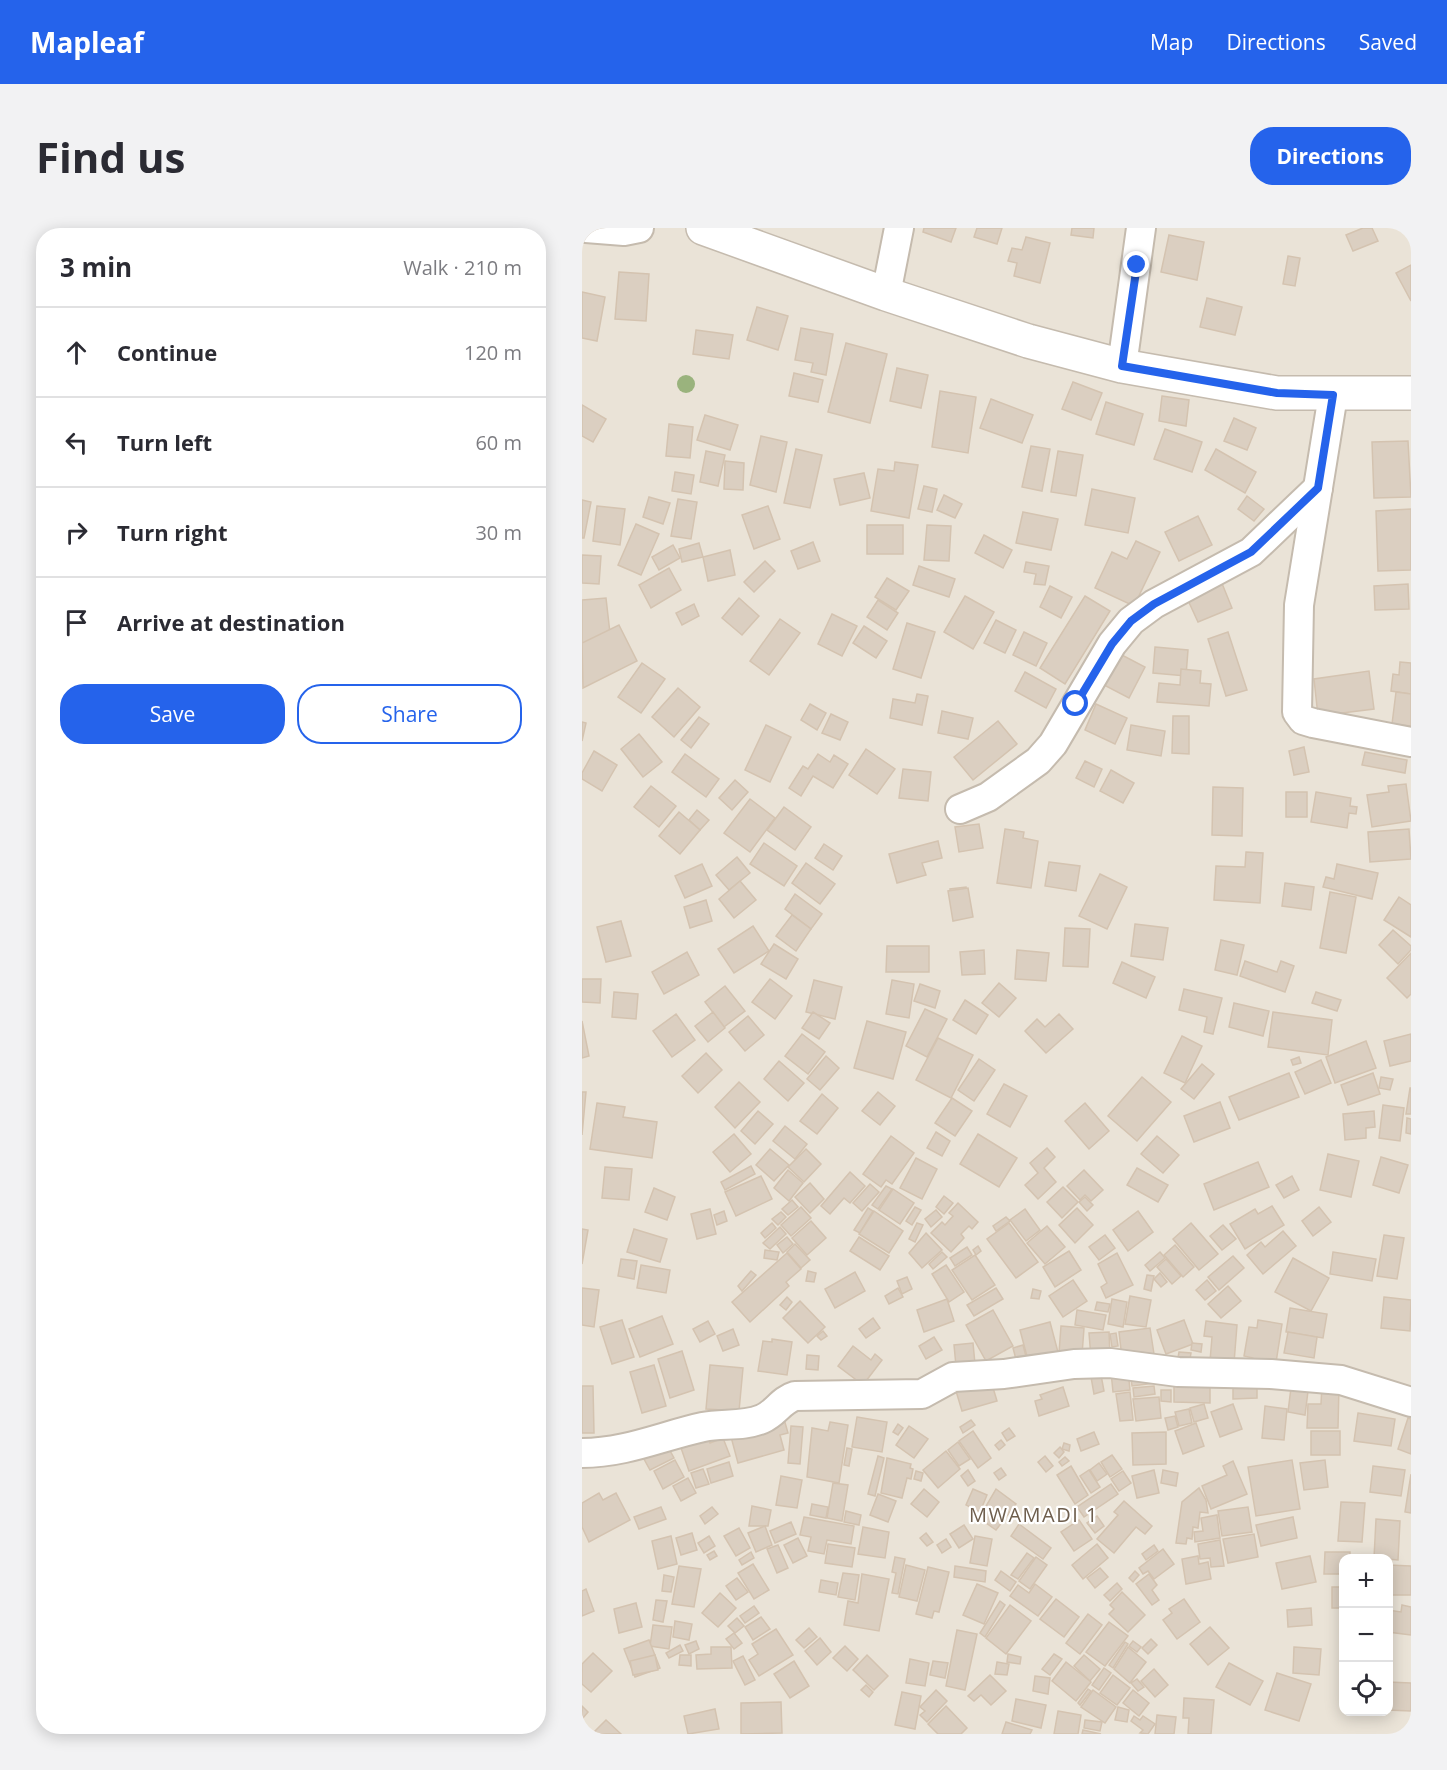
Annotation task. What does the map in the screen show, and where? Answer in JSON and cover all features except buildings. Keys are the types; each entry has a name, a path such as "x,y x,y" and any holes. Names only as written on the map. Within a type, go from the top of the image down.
{"street":[{"path":"586,228 624,231 639,228"},
{"path":"703,228 886,294 1028,341 1122,366 1277,393 1333,395 1411,393"},
{"path":"886,294 899,228"},
{"path":"1122,366 1141,228"},
{"path":"1333,395 1299,604 1297,712 1303,720 1313,723 1411,742"},
{"path":"960,809 988,797 1038,761 1053,744 1112,644 1131,621 1154,604 1251,552 1318,488"},
{"path":"582,1453 633,1448 705,1427 728,1426 760,1420 773,1413 787,1398 795,1396 922,1394 953,1377 1004,1374 1074,1364 1128,1364 1178,1372 1271,1374 1341,1380 1411,1402"}],"shaded area":[{"path":"582,228 1411,228 1411,1734 582,1734"}],"district":[{"name":"MWAMADI 1","path":"1034,1514"}],"route":[{"path":"1076,704 1112,644 1131,621 1154,604 1251,552 1318,488 1333,395 1277,393 1122,366 1137,265"}]}
